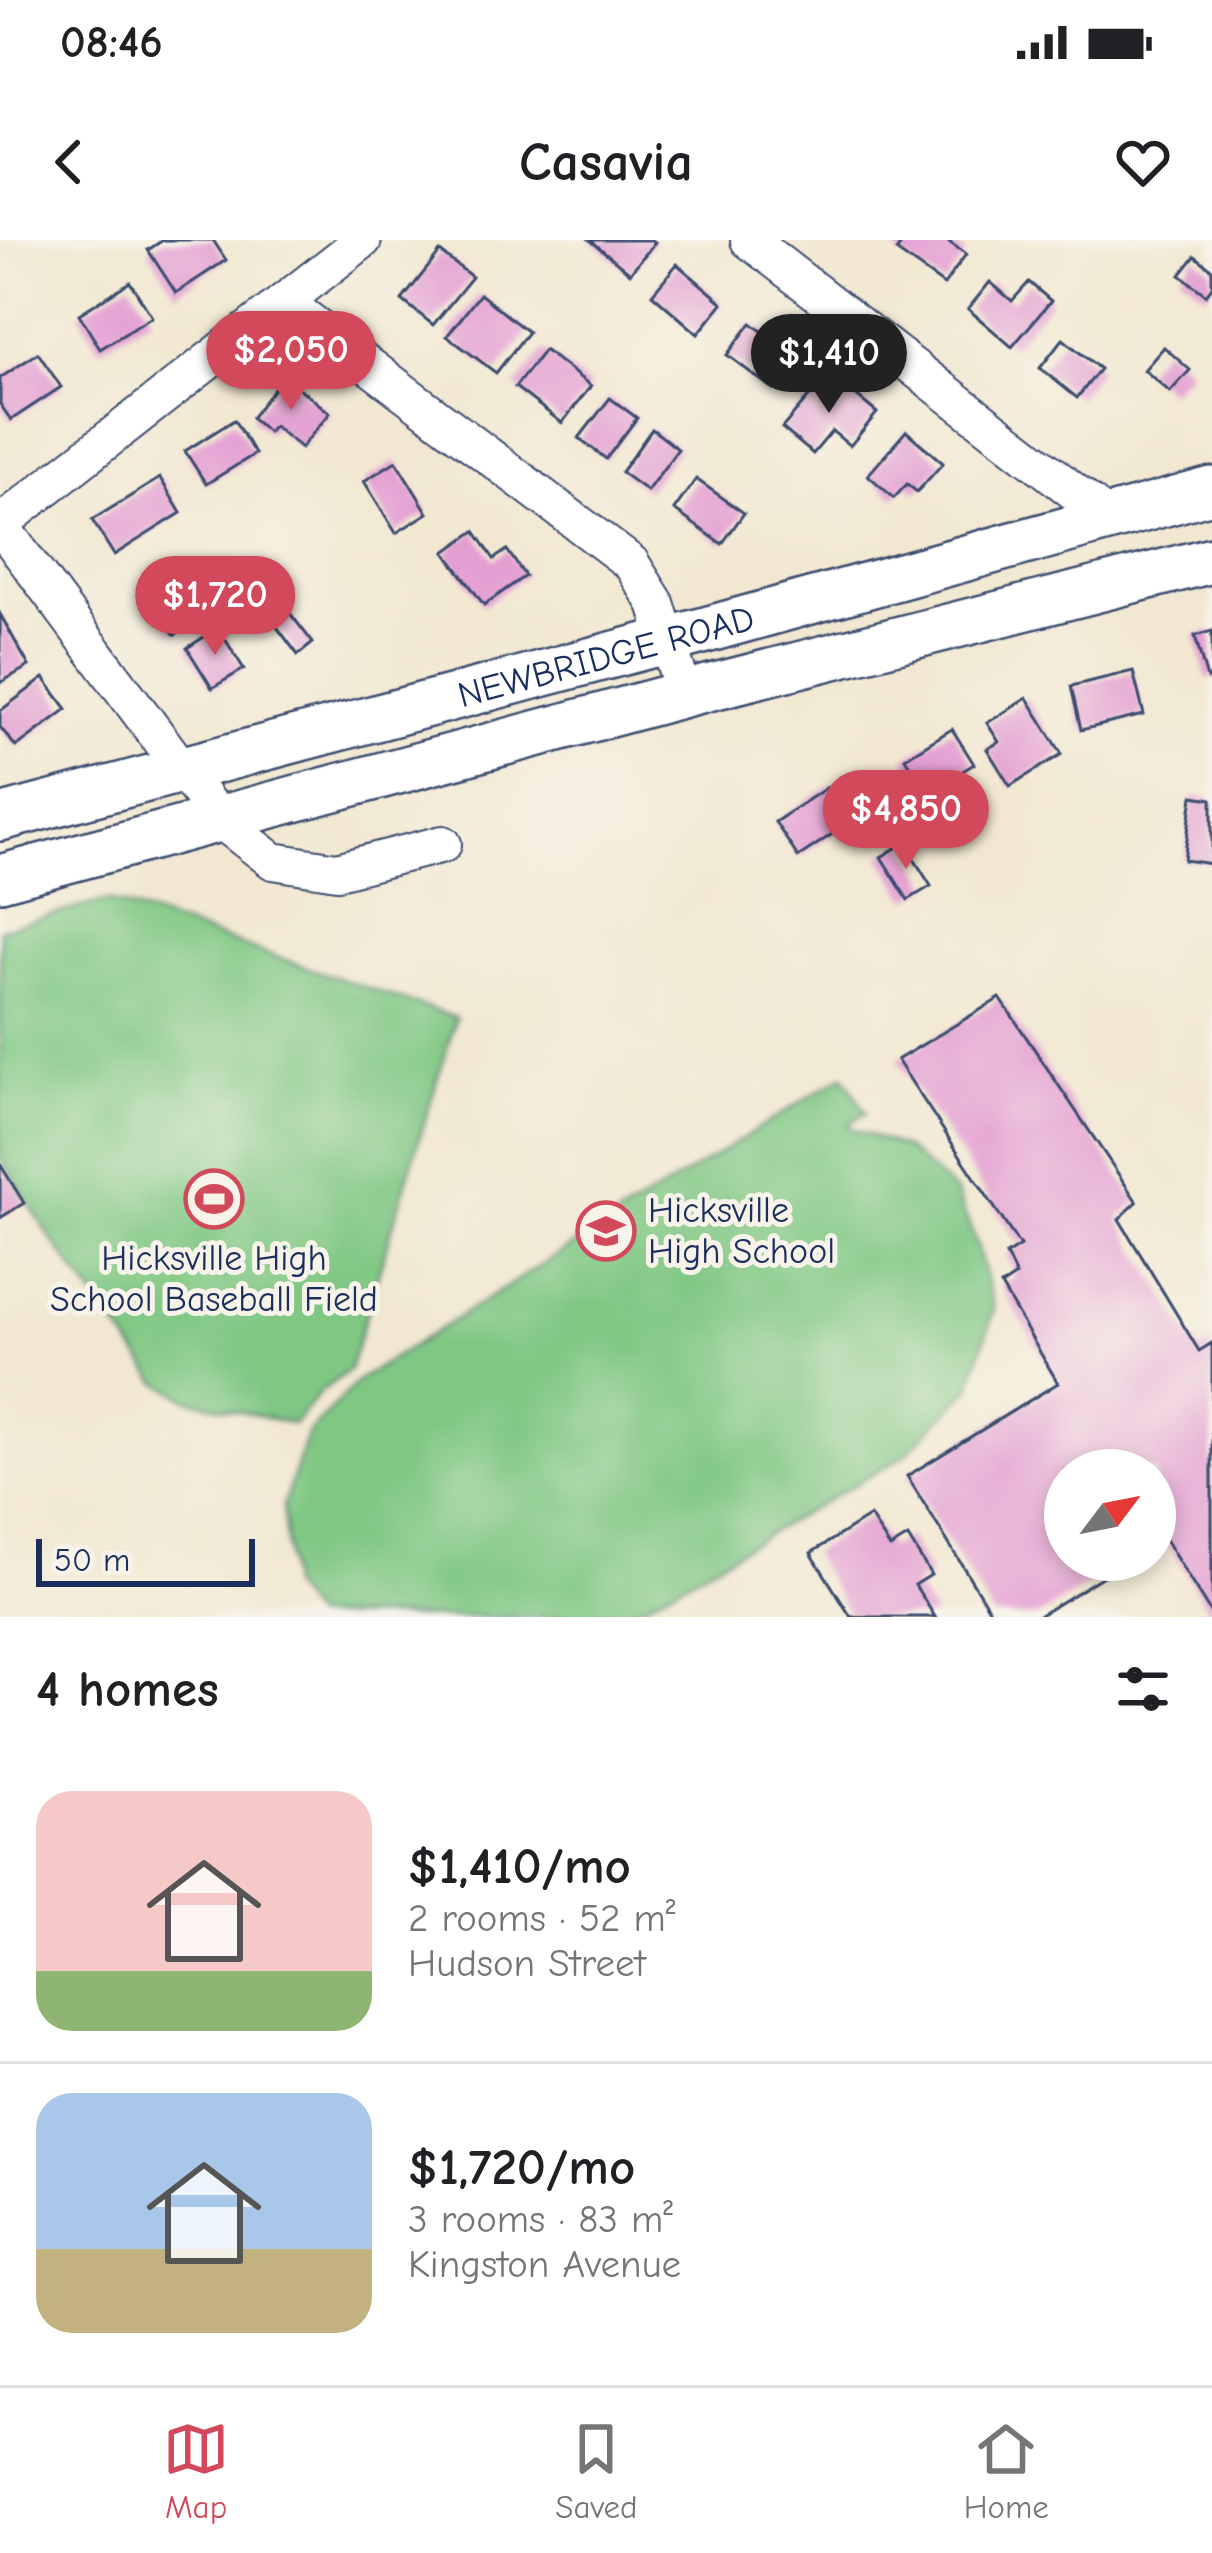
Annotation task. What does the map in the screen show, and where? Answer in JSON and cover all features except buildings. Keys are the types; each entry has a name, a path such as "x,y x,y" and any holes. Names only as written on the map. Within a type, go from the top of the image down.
{"main road":[{"name":"NEWBRIDGE ROAD","path":"0,818 1212,490"},
{"name":"NEWBRIDGE ROAD","path":"0,878 684,694 1212,560"}],"street":[{"path":"363,240 0,524 220,820 273,861 337,871 443,844"},
{"path":"748,240 1107,517"},
{"path":"284,302 631,563 656,603 684,694"}],"green space":[{"name":"Hicksville High School Baseball Field","path":"108,900 456,1018 349,1370 320,1392 294,1424 190,1400 158,1382 52,1240 0,1157 0,929"},
{"path":"844,1075 866,1113 849,1123 852,1129 905,1148 956,1193 977,1245 994,1309 970,1388 904,1456 622,1617 312,1617 289,1586 283,1505 308,1433 360,1379"}],"place":[{"name":"Hicksville High School Baseball Field","path":"214,1199"},
{"name":"Hicksville High School","path":"606,1231"}]}
